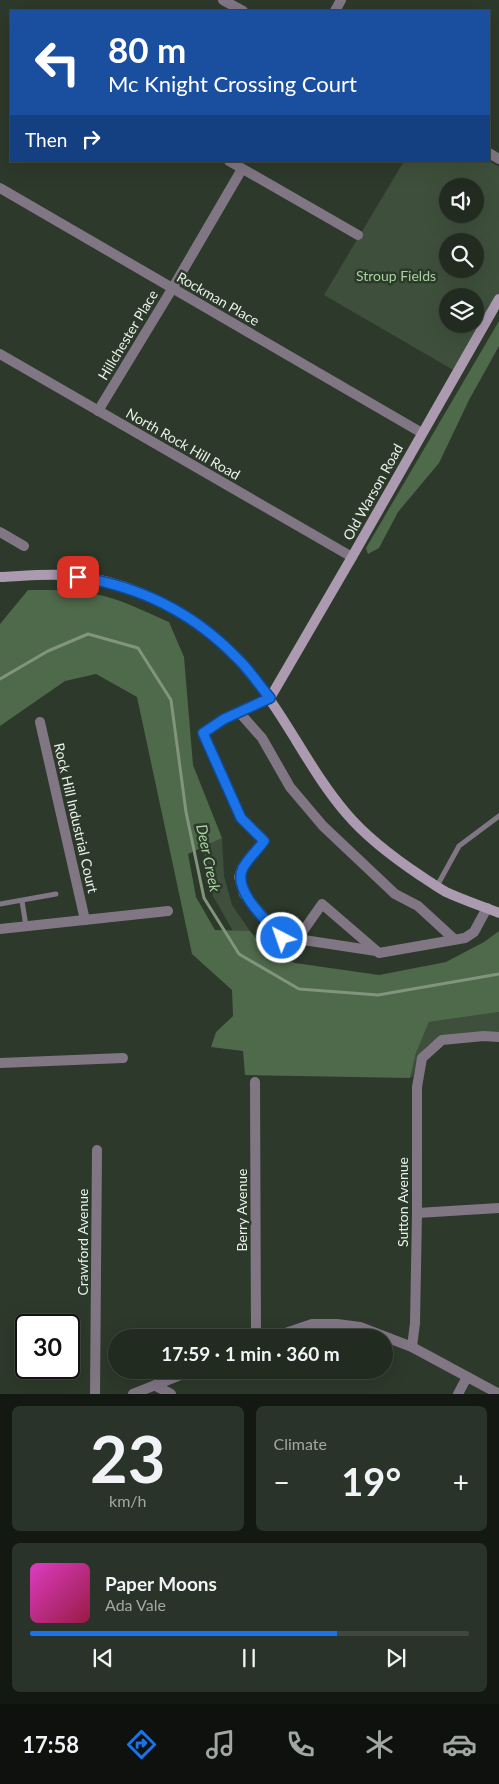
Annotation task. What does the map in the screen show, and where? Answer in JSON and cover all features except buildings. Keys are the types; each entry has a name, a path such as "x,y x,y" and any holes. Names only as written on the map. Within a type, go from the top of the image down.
{"main road":[{"name":"Old Warson Road","path":"270,698 499,299"},
{"path":"0,577 65,575 105,581 152,597 198,623 237,657 270,698 318,776 346,814 391,856 446,892 499,913"}],"street":[{"path":"223,0 241,10"},
{"path":"231,162 358,235"},
{"name":"Hillchester Place","path":"98,411 242,169"},
{"name":"Rockman Place","path":"0,188 422,433"},
{"name":"North Rock Hill Road","path":"0,354 352,557"},
{"path":"0,532 24,546"},
{"path":"270,698 224,719 203,733 241,818 264,841 242,868 240,877 244,894 282,938 378,951 379,953 465,938 474,932 487,908"},
{"path":"239,712 262,738 290,787 324,826 395,894 418,906 454,940"},
{"name":"Rock Hill Industrial Court","path":"40,722 86,920"},
{"path":"297,939 322,904 378,951"},
{"path":"0,929 168,911"},
{"name":"Sutton Avenue","path":"412,1348 415,1323 417,1086 422,1058 442,1040 484,1036 499,1037"},
{"path":"0,1063 123,1058"},
{"name":"Berry Avenue","path":"255,1082 256,1329"},
{"name":"Crawford Avenue","path":"96,1394 97,1150"},
{"path":"417,1213 499,1208"},
{"path":"297,1329 312,1324 336,1324 365,1329"},
{"path":"393,1340 412,1348 499,1394"},
{"path":"458,1394 467,1378"},
{"path":"133,1394 172,1379"},
{"path":"156,1386 171,1394"}],"lane":[{"path":"437,886 459,846 499,816"},
{"path":"0,904 56,894"},
{"path":"22,901 26,926"}],"green space":[{"name":"Stroup Fields","path":"403,162 490,162 499,167 499,296 484,322 484,288 439,288 439,333 477,333 455,371 324,295"},
{"path":"499,321 499,346 469,400 439,463 398,512 379,548 368,554 366,548"},
{"path":"28,590 76,591 113,598 169,622 184,657 193,765 222,838 188,854 196,897 215,930 250,931 268,952 295,963 379,975 446,962 484,942 499,931 499,1012 429,1022 416,1053 410,1078 245,1075 243,1051 211,1047 216,1032 233,1016 232,990 192,954 137,697 96,674 65,681 0,726 0,624"},
{"path":"222,838 224,876 232,905 250,931 233,931 213,896 203,847"},
{"path":"499,1012 499,1034 456,1035 436,1040 421,1053 413,1076 410,1078 416,1053 429,1022"}],"waterway":[{"name":"Deer Creek","path":"0,679 48,651 88,634 138,648 171,700 186,812 204,898 239,954 299,989 378,995 499,974"}],"route":[{"path":"78,577 105,581 152,597 198,623 237,657 270,698 224,719 203,733 241,818 264,841 242,868 240,877 244,894 282,938"}]}
